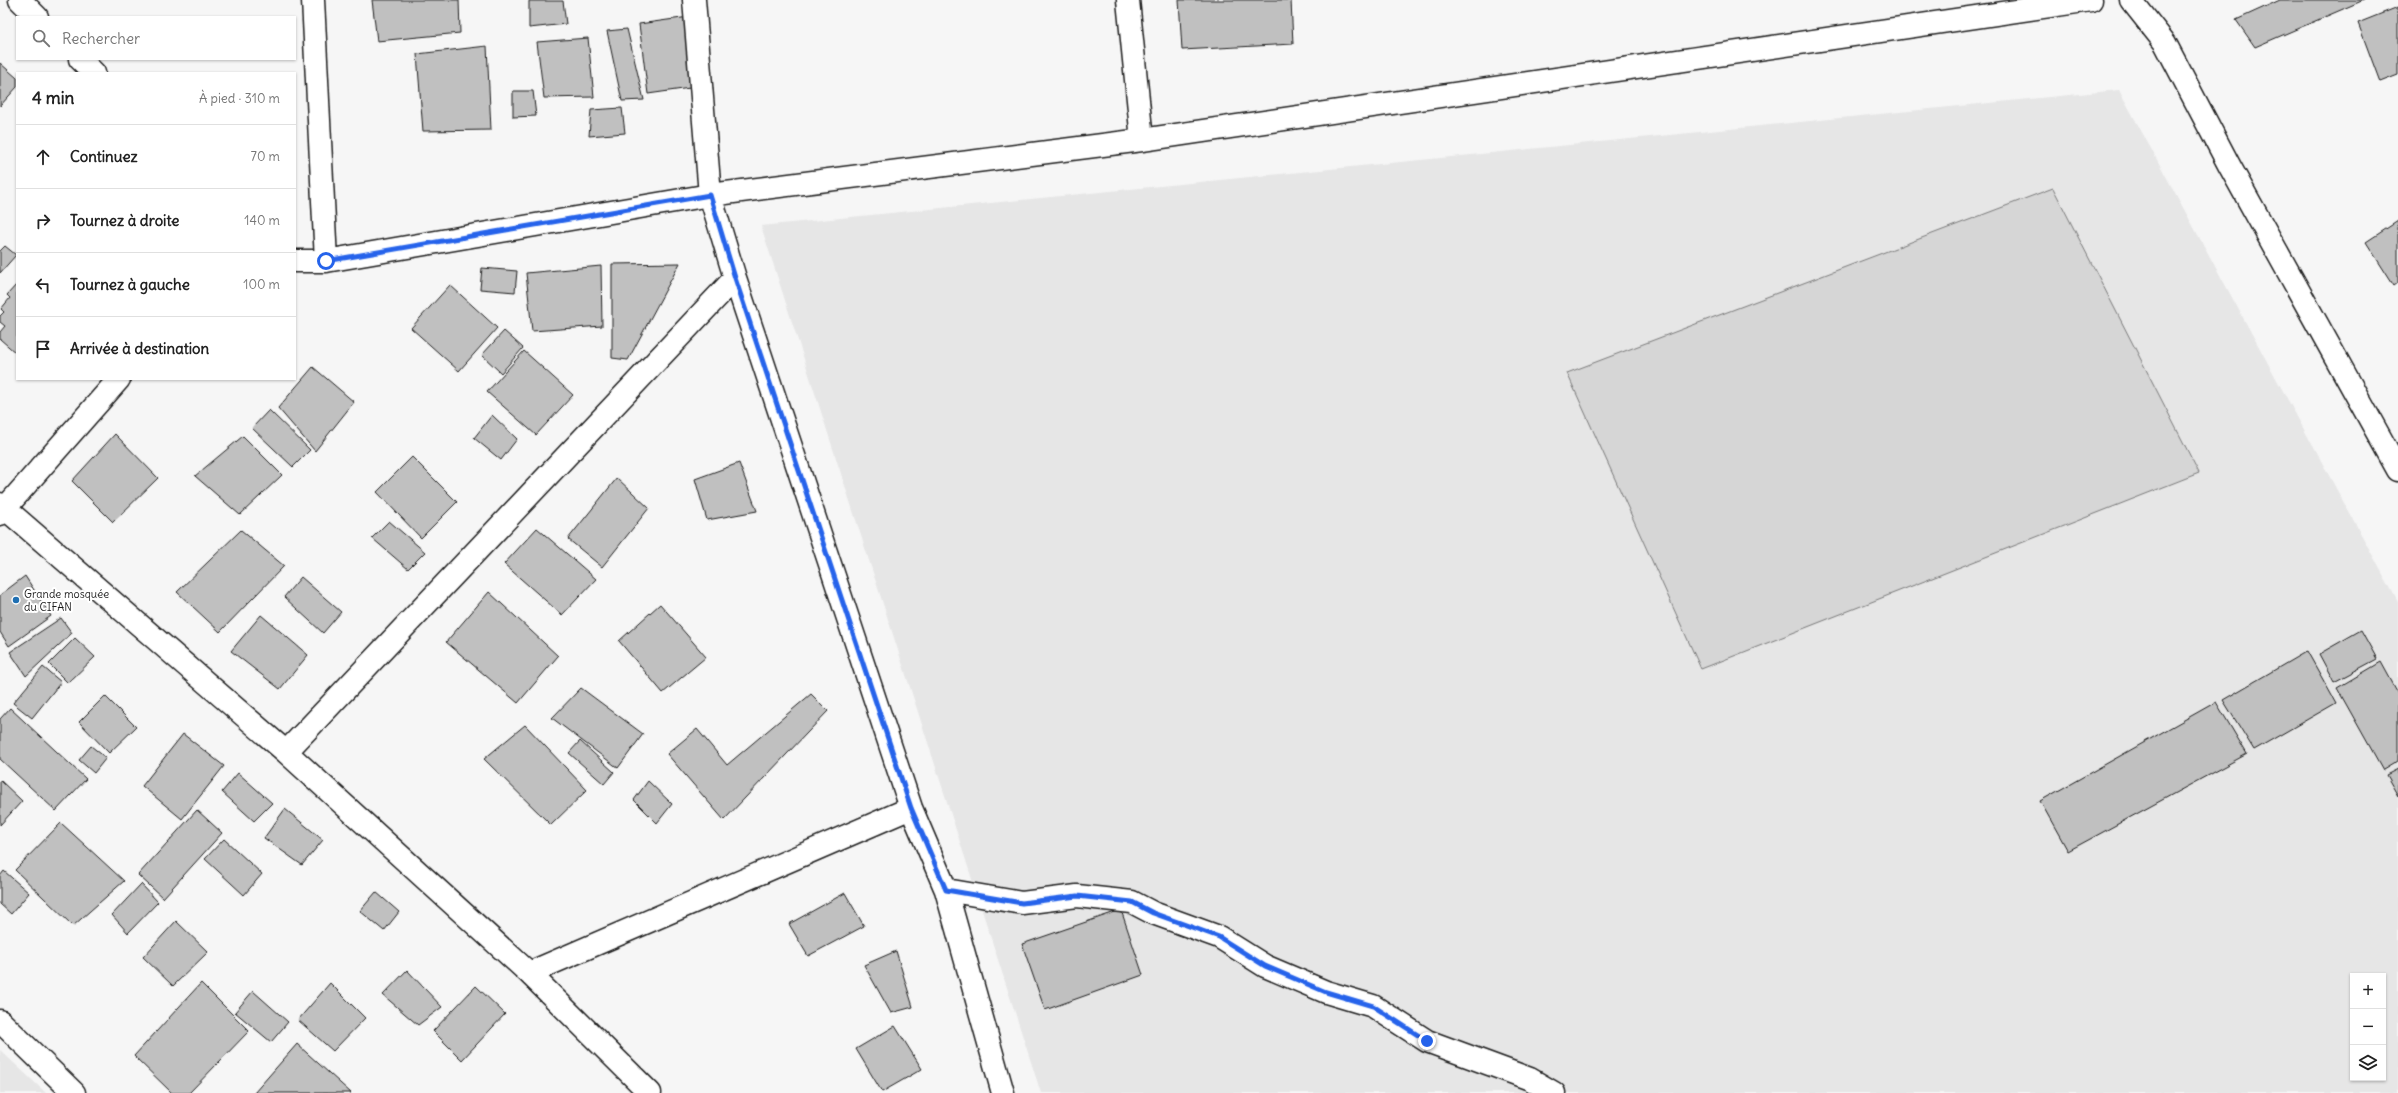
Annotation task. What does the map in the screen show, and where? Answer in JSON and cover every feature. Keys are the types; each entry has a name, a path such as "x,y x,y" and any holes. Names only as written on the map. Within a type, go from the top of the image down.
{"street":[{"path":"20,0 36,16"},
{"path":"313,0 326,261"},
{"path":"694,0 710,195 735,278 911,808 946,890 1003,1093"},
{"path":"1128,0 1142,140"},
{"path":"296,261 326,261 710,195 1142,140 2091,0"},
{"path":"2131,0 2165,43 2229,165 2398,470"},
{"path":"81,60 93,72"},
{"path":"286,752 735,278"},
{"path":"118,380 2,509 286,752 528,973 650,1093"},
{"path":"528,973 911,808"},
{"path":"946,890 1022,903 1077,896 1132,902 1153,913 1219,937 1265,966 1326,992 1373,1006 1427,1041 1530,1079 1554,1093"},
{"path":"0,1021 74,1093"}],"shaded area":[{"path":"2119,90 2398,602 2398,1093 1041,1093 761,226"},
{"path":"2053,188 2199,473 1701,669 1567,373"},
{"path":"0,1050 46,1093 0,1093"}],"building":[{"path":"372,0 459,0 460,33 377,41"},
{"path":"1179,0 1291,0 1293,44 1182,50"},
{"path":"2280,0 2364,0 2255,47 2236,20"},
{"path":"529,1 563,1 566,24 529,28"},
{"path":"2398,7 2398,75 2380,82 2358,23"},
{"path":"689,17 697,87 648,94 639,24"},
{"path":"627,29 644,100 622,101 607,31"},
{"path":"588,38 594,97 544,98 537,42"},
{"path":"487,46 491,130 423,131 417,54"},
{"path":"0,63 16,77 16,88 0,106"},
{"path":"513,91 533,91 536,116 513,117"},
{"path":"622,108 625,133 589,136 591,110"},
{"path":"2398,221 2398,283 2394,286 2366,242"},
{"path":"5,246 16,255 0,273 0,251"},
{"path":"680,263 628,360 612,358 612,264"},
{"path":"601,266 602,326 532,331 526,273"},
{"path":"482,268 517,271 515,292 480,289"},
{"path":"16,285 16,353 0,339 0,332 5,326 0,322 0,316 4,312 1,309 10,298 7,295"},
{"path":"450,285 497,328 459,371 411,328"},
{"path":"504,331 523,348 501,373 482,355"},
{"path":"524,351 573,395 536,435 487,392"},
{"path":"313,367 354,402 315,451 278,408"},
{"path":"269,410 310,450 293,467 252,428"},
{"path":"492,415 517,439 501,460 474,438"},
{"path":"115,434 158,478 113,522 72,481"},
{"path":"243,436 282,475 240,515 195,476"},
{"path":"412,457 457,502 421,538 377,492"},
{"path":"739,463 757,511 707,520 695,479"},
{"path":"617,478 649,508 602,567 568,539"},
{"path":"389,521 425,552 408,569 372,538"},
{"path":"537,528 596,579 562,615 504,564"},
{"path":"241,530 284,566 220,632 177,592"},
{"path":"25,576 51,616 9,646 0,632 0,595"},
{"path":"301,577 341,612 323,633 284,597"},
{"path":"489,592 558,656 518,703 446,642"},
{"path":"660,604 706,657 663,693 619,641"},
{"path":"261,615 308,655 280,689 231,651"},
{"path":"61,618 72,633 26,676 10,652"},
{"path":"2361,630 2377,659 2334,682 2319,654"},
{"path":"75,638 95,657 68,683 49,664"},
{"path":"2307,651 2336,703 2254,750 2223,700"},
{"path":"2381,662 2398,693 2398,761 2383,770 2337,688"},
{"path":"43,667 61,682 32,718 13,703"},
{"path":"581,688 643,734 618,768 552,718"},
{"path":"811,694 828,711 724,820 667,754 697,729 727,765"},
{"path":"105,696 136,727 109,753 79,722"},
{"path":"2216,702 2247,754 2068,851 2040,801"},
{"path":"10,708 86,779 56,811 0,759 0,719"},
{"path":"525,725 587,790 551,825 484,759"},
{"path":"183,734 224,766 182,819 142,786"},
{"path":"580,741 614,772 604,784 569,753"},
{"path":"91,746 106,758 94,773 79,760"},
{"path":"2398,769 2398,796 2386,775"},
{"path":"238,773 272,803 254,821 222,792"},
{"path":"0,780 22,801 0,825"},
{"path":"648,781 672,804 657,823 634,800"},
{"path":"285,809 323,840 302,865 264,838"},
{"path":"197,810 222,833 163,898 138,875"},
{"path":"61,823 124,881 73,926 15,870"},
{"path":"224,839 262,874 244,895 205,859"},
{"path":"4,871 29,893 11,914 0,904 0,876"},
{"path":"141,884 158,902 128,933 112,915"},
{"path":"376,892 399,912 384,931 360,911"},
{"path":"845,893 864,926 808,956 789,924"},
{"path":"1121,910 1143,975 1045,1010 1022,944"},
{"path":"176,921 208,952 173,986 143,957"},
{"path":"896,951 913,1007 891,1013 864,965"},
{"path":"407,970 442,1007 418,1025 383,995"},
{"path":"201,983 249,1031 189,1093 172,1093 134,1056"},
{"path":"330,983 365,1018 333,1051 298,1020"},
{"path":"476,986 505,1014 462,1060 433,1031"},
{"path":"253,991 288,1022 271,1042 235,1012"},
{"path":"895,1026 922,1069 882,1092 856,1049"},
{"path":"297,1044 351,1093 254,1093"}],"place":[{"name":"Grande mosquée du CIFAN","path":"16,600"}],"route":[{"path":"326,261 710,195 735,278 911,808 946,890 1022,903 1077,896 1132,902 1153,913 1219,937 1265,966 1326,992 1373,1006 1427,1041"}]}
